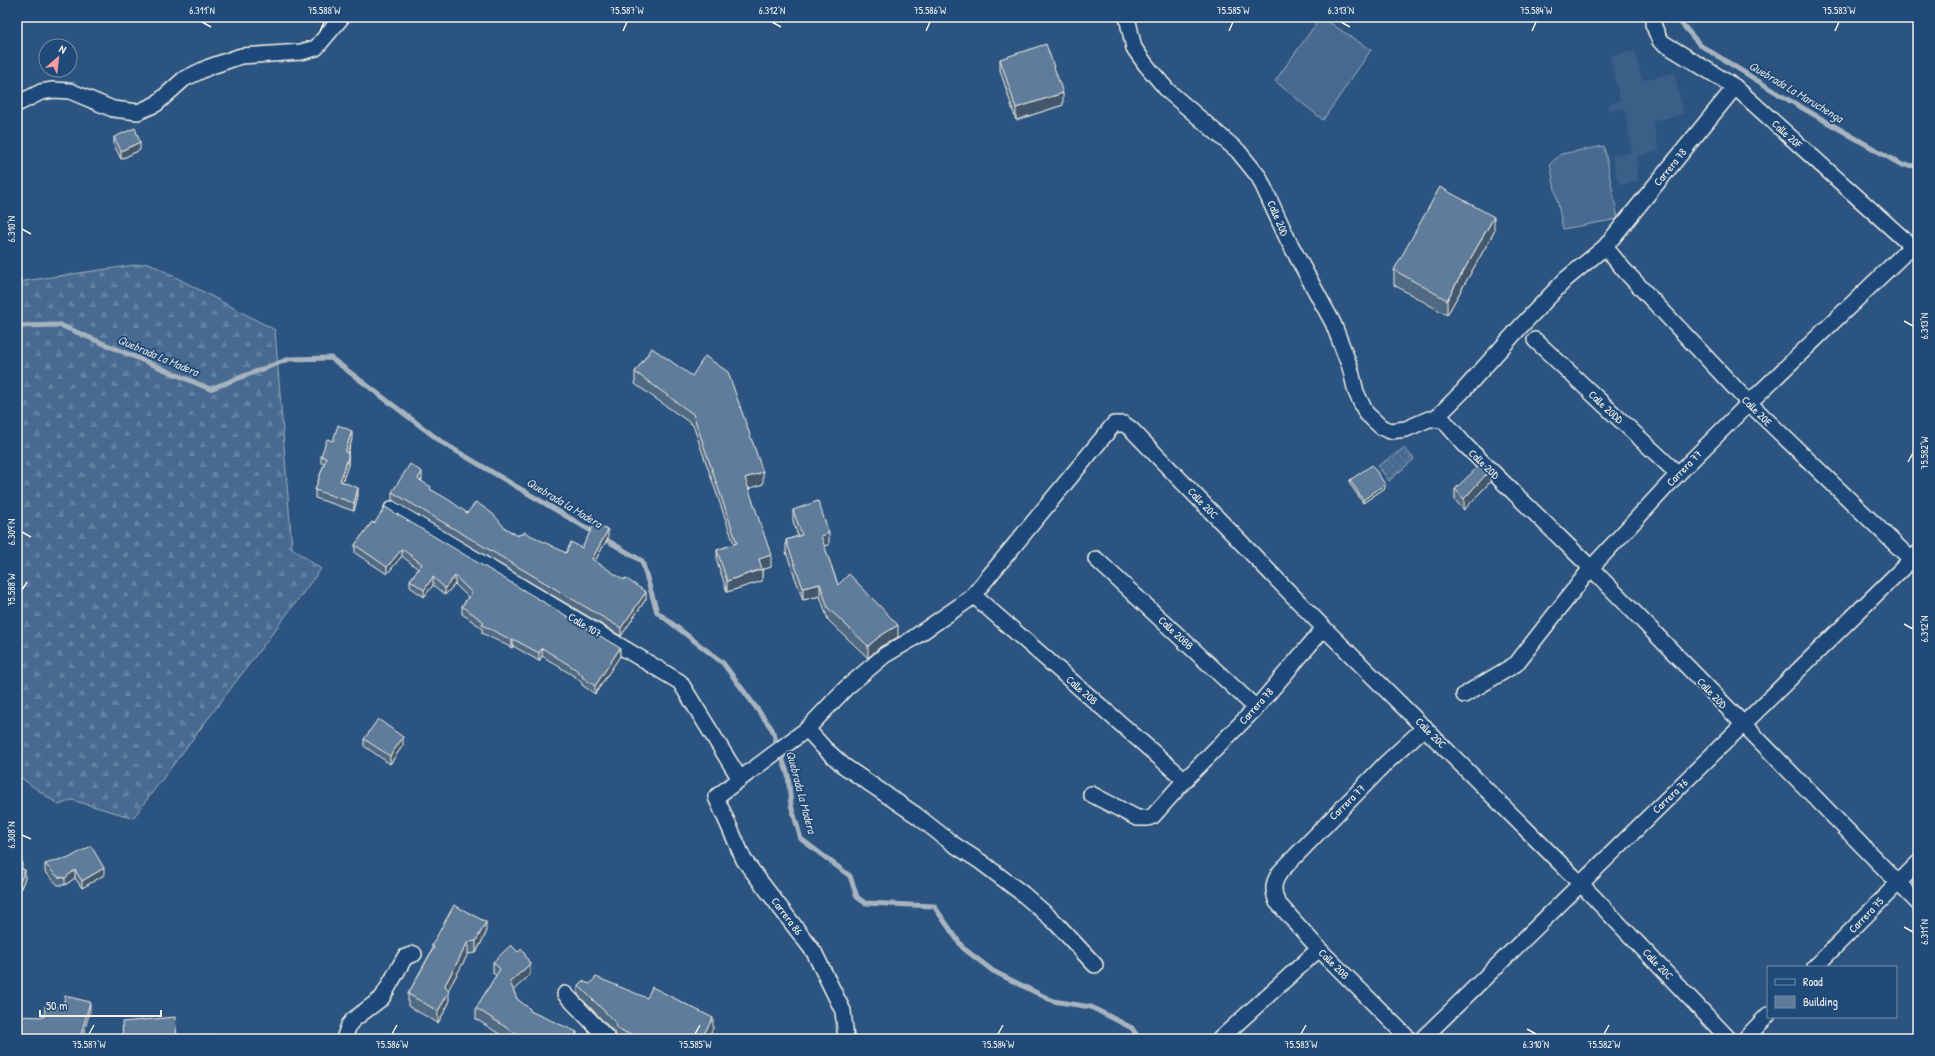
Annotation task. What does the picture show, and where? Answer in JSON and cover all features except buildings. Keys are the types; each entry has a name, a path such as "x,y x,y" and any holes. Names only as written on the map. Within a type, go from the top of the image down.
{"street":[{"path":"17,104 41,92 53,90 70,91 113,109 138,112 156,104 184,79 209,66 242,56 301,52 316,48 342,17"},
{"name":"Calle 20D","path":"1127,17 1134,48 1146,65 1168,90 1238,151 1259,177 1288,240 1333,323 1350,367 1356,392 1366,413 1381,427 1390,431 1406,429 1435,419 1444,422 1465,445 1591,568 1918,903"},
{"name":"Calle 20F","path":"1654,20 1660,41 1735,87 1915,249"},
{"name":"Carrera 78","path":"1435,419 1462,392 1522,325 1566,279 1605,247 1735,87"},
{"name":"Calle 20E","path":"1605,247 1625,272 1749,403 1916,560"},
{"name":"Carrera 77","path":"1464,695 1516,664 1591,568 1678,474 1749,403 1915,249"},
{"name":"Calle 20DD","path":"1535,340 1678,474"},
{"name":"Calle 20C","path":"807,729 846,688 885,655 971,598 1114,424 1124,424 1131,429 1324,628 1582,885 1729,1039"},
{"name":"Calle 107","path":"392,509 680,682 740,779"},
{"name":"Calle 20BB","path":"1096,559 1256,708"},
{"name":"Carrera 76","path":"1422,1039 1582,885 1743,725 1916,560"},
{"name":"Calle 20B","path":"980,600 1185,780"},
{"name":"Carrera 78","path":"1091,794 1137,818 1148,818 1153,816 1185,780 1256,708 1324,628"},
{"name":"Carrera 77","path":"1274,881 1281,871 1326,824 1386,763 1425,727"},
{"path":"740,779 807,729 824,748 844,766 916,815 953,844 981,862 1023,894 1055,922 1095,965"},
{"name":"Carrera 86","path":"740,779 716,797 744,860 814,952 843,1011 846,1039"},
{"name":"Carrera 75","path":"1816,966 1918,863"},
{"name":"Calle 20B","path":"1274,881 1273,892 1277,902 1319,949 1409,1039"},
{"path":"1220,1039 1319,949"},
{"path":"344,1039 349,1025 353,1020 382,998 405,957 414,954"},
{"path":"565,994 608,1039"},
{"path":"1745,1039 1767,1016"}],"shaded area":[{"path":"1635,51 1642,80 1674,73 1684,114 1653,121 1659,151 1637,156 1639,167 1636,168 1639,181 1619,185 1612,156 1632,152 1632,146 1624,108 1609,111 1608,104 1620,101 1610,56"}],"green space":[{"path":"1321,17 1371,50 1323,120 1275,81"},
{"path":"1604,146 1618,219 1563,229 1550,164 1561,154"},
{"path":"149,263 275,330 292,548 321,569 133,818 72,800 59,805 17,775 17,282"},
{"path":"1404,448 1414,459 1389,481 1378,466"}],"waterway":[{"name":"Quebrada La Maruchenga","path":"1676,17 1700,45 1787,99 1902,165 1918,166"},
{"name":"Quebrada la Madera","path":"17,326 60,325 210,389 289,359 331,358 443,443 642,561 657,612 723,663 772,729 788,775 791,805 801,839 850,876 857,897 865,903 934,906 963,948 993,971 1053,1001 1091,1007 1132,1028 1139,1039"}],"water label":[{"name":"Quebrada La Madera","path":"158,356"}]}
